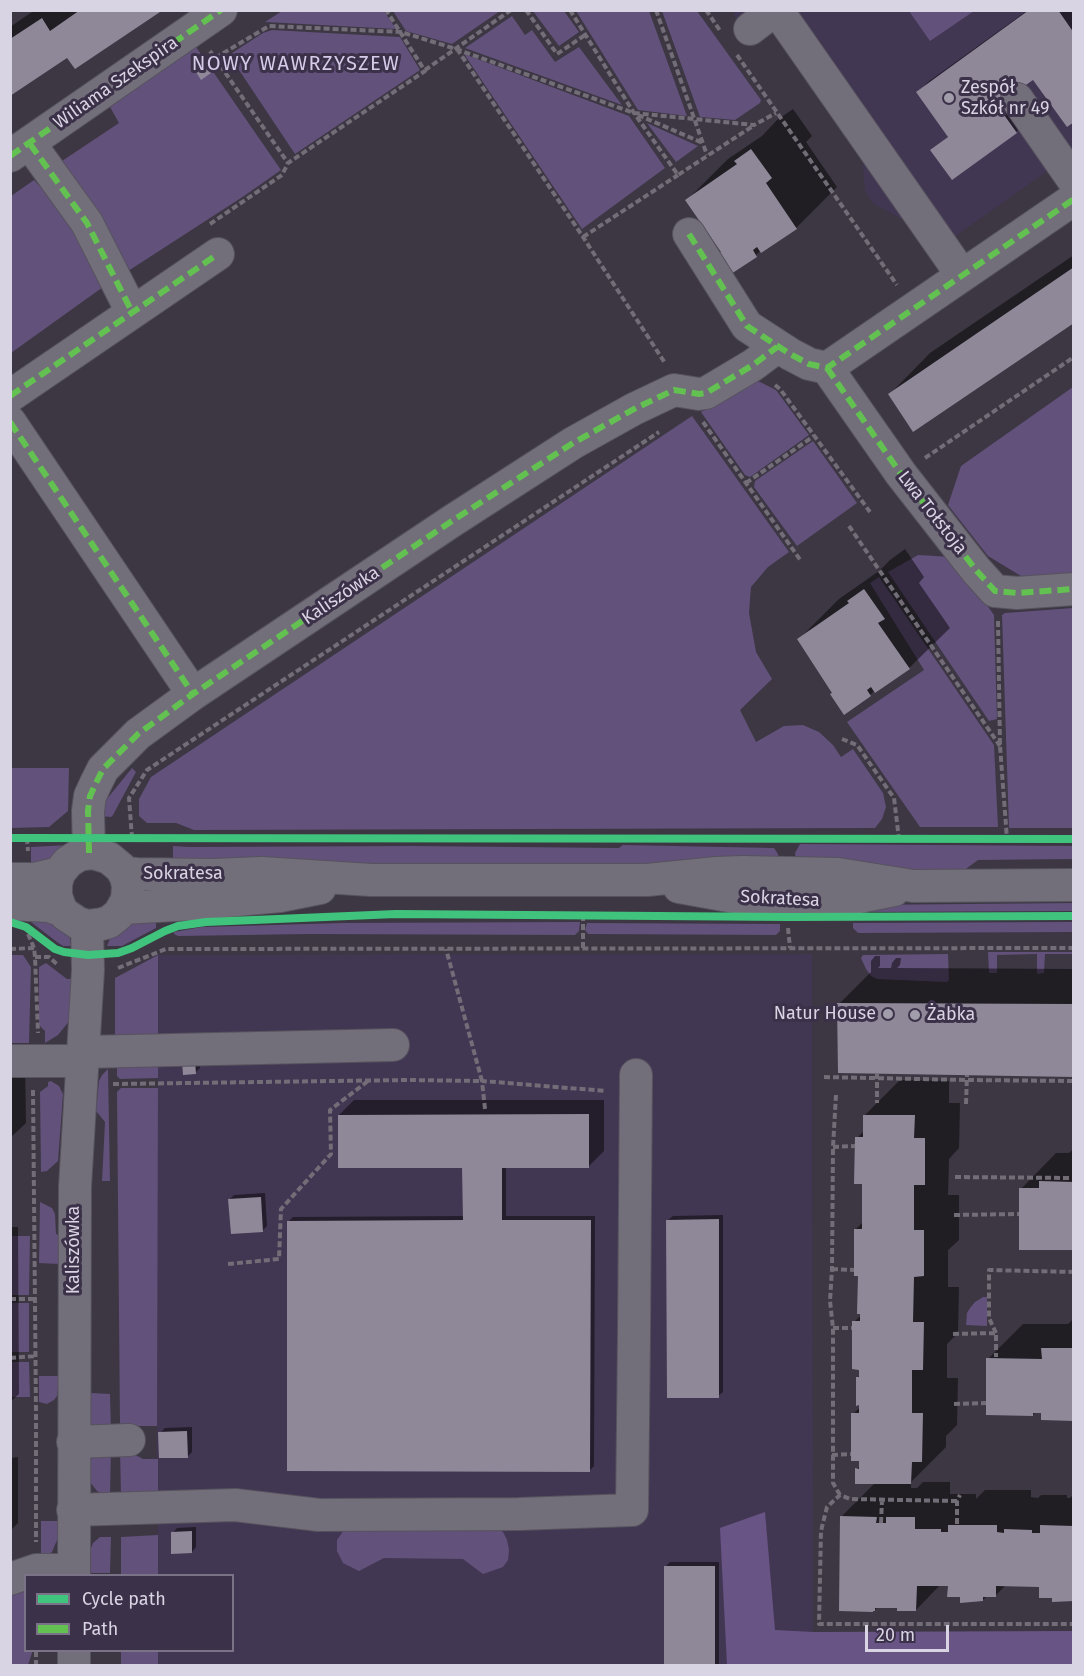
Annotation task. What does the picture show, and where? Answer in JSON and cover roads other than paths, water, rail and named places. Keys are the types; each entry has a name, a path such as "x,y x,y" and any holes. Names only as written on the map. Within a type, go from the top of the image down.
{"street":[{"name":"Wiliama Szekspira","path":"20,150 221,10"},
{"path":"735,38 776,10 962,275"},
{"path":"1017,99 1074,181"},
{"path":"20,150 87,223 132,312"},
{"path":"689,234 747,326 777,347 808,363 827,368 1074,199"},
{"path":"10,396 132,312 212,240"},
{"name":"Kaliszówka","path":"89,853 90,796 103,768 138,735 193,694 573,443 634,408 674,392 706,393 753,365 777,347"},
{"name":"Lwa Tołstoja","path":"827,368 901,474 995,591 1017,593 1074,589"},
{"path":"10,422 193,694"},
{"path":"74,918 57,899 55,888 59,873 68,862 89,853"},
{"name":"Sokratesa","path":"89,853 109,858 124,873 137,874 262,873 371,880 647,880 740,898 839,901 913,886 1074,885"},
{"path":"10,879 34,879 59,873"},
{"path":"18,916 49,906 96,926 109,922 119,914 127,900 128,891 124,873"},
{"name":"Sokratesa","path":"123,908 280,896 371,880"},
{"name":"Kaliszówka","path":"74,918 88,970 75,1187 74,1573"},
{"path":"25,1061 393,1046"},
{"path":"74,1510 235,1505 319,1515 519,1514 632,1510 636,1084"},
{"path":"73,1442 129,1440"},
{"path":"48,1574 74,1573"}],"place":[{"name":"Zespół Szkół nr 49","path":"949,98"},
{"name":"Natur House","path":"888,1014"},
{"name":"Żabka","path":"915,1015"}],"district":[{"name":"NOWY WAWRZYSZEW","path":"296,64"}]}
